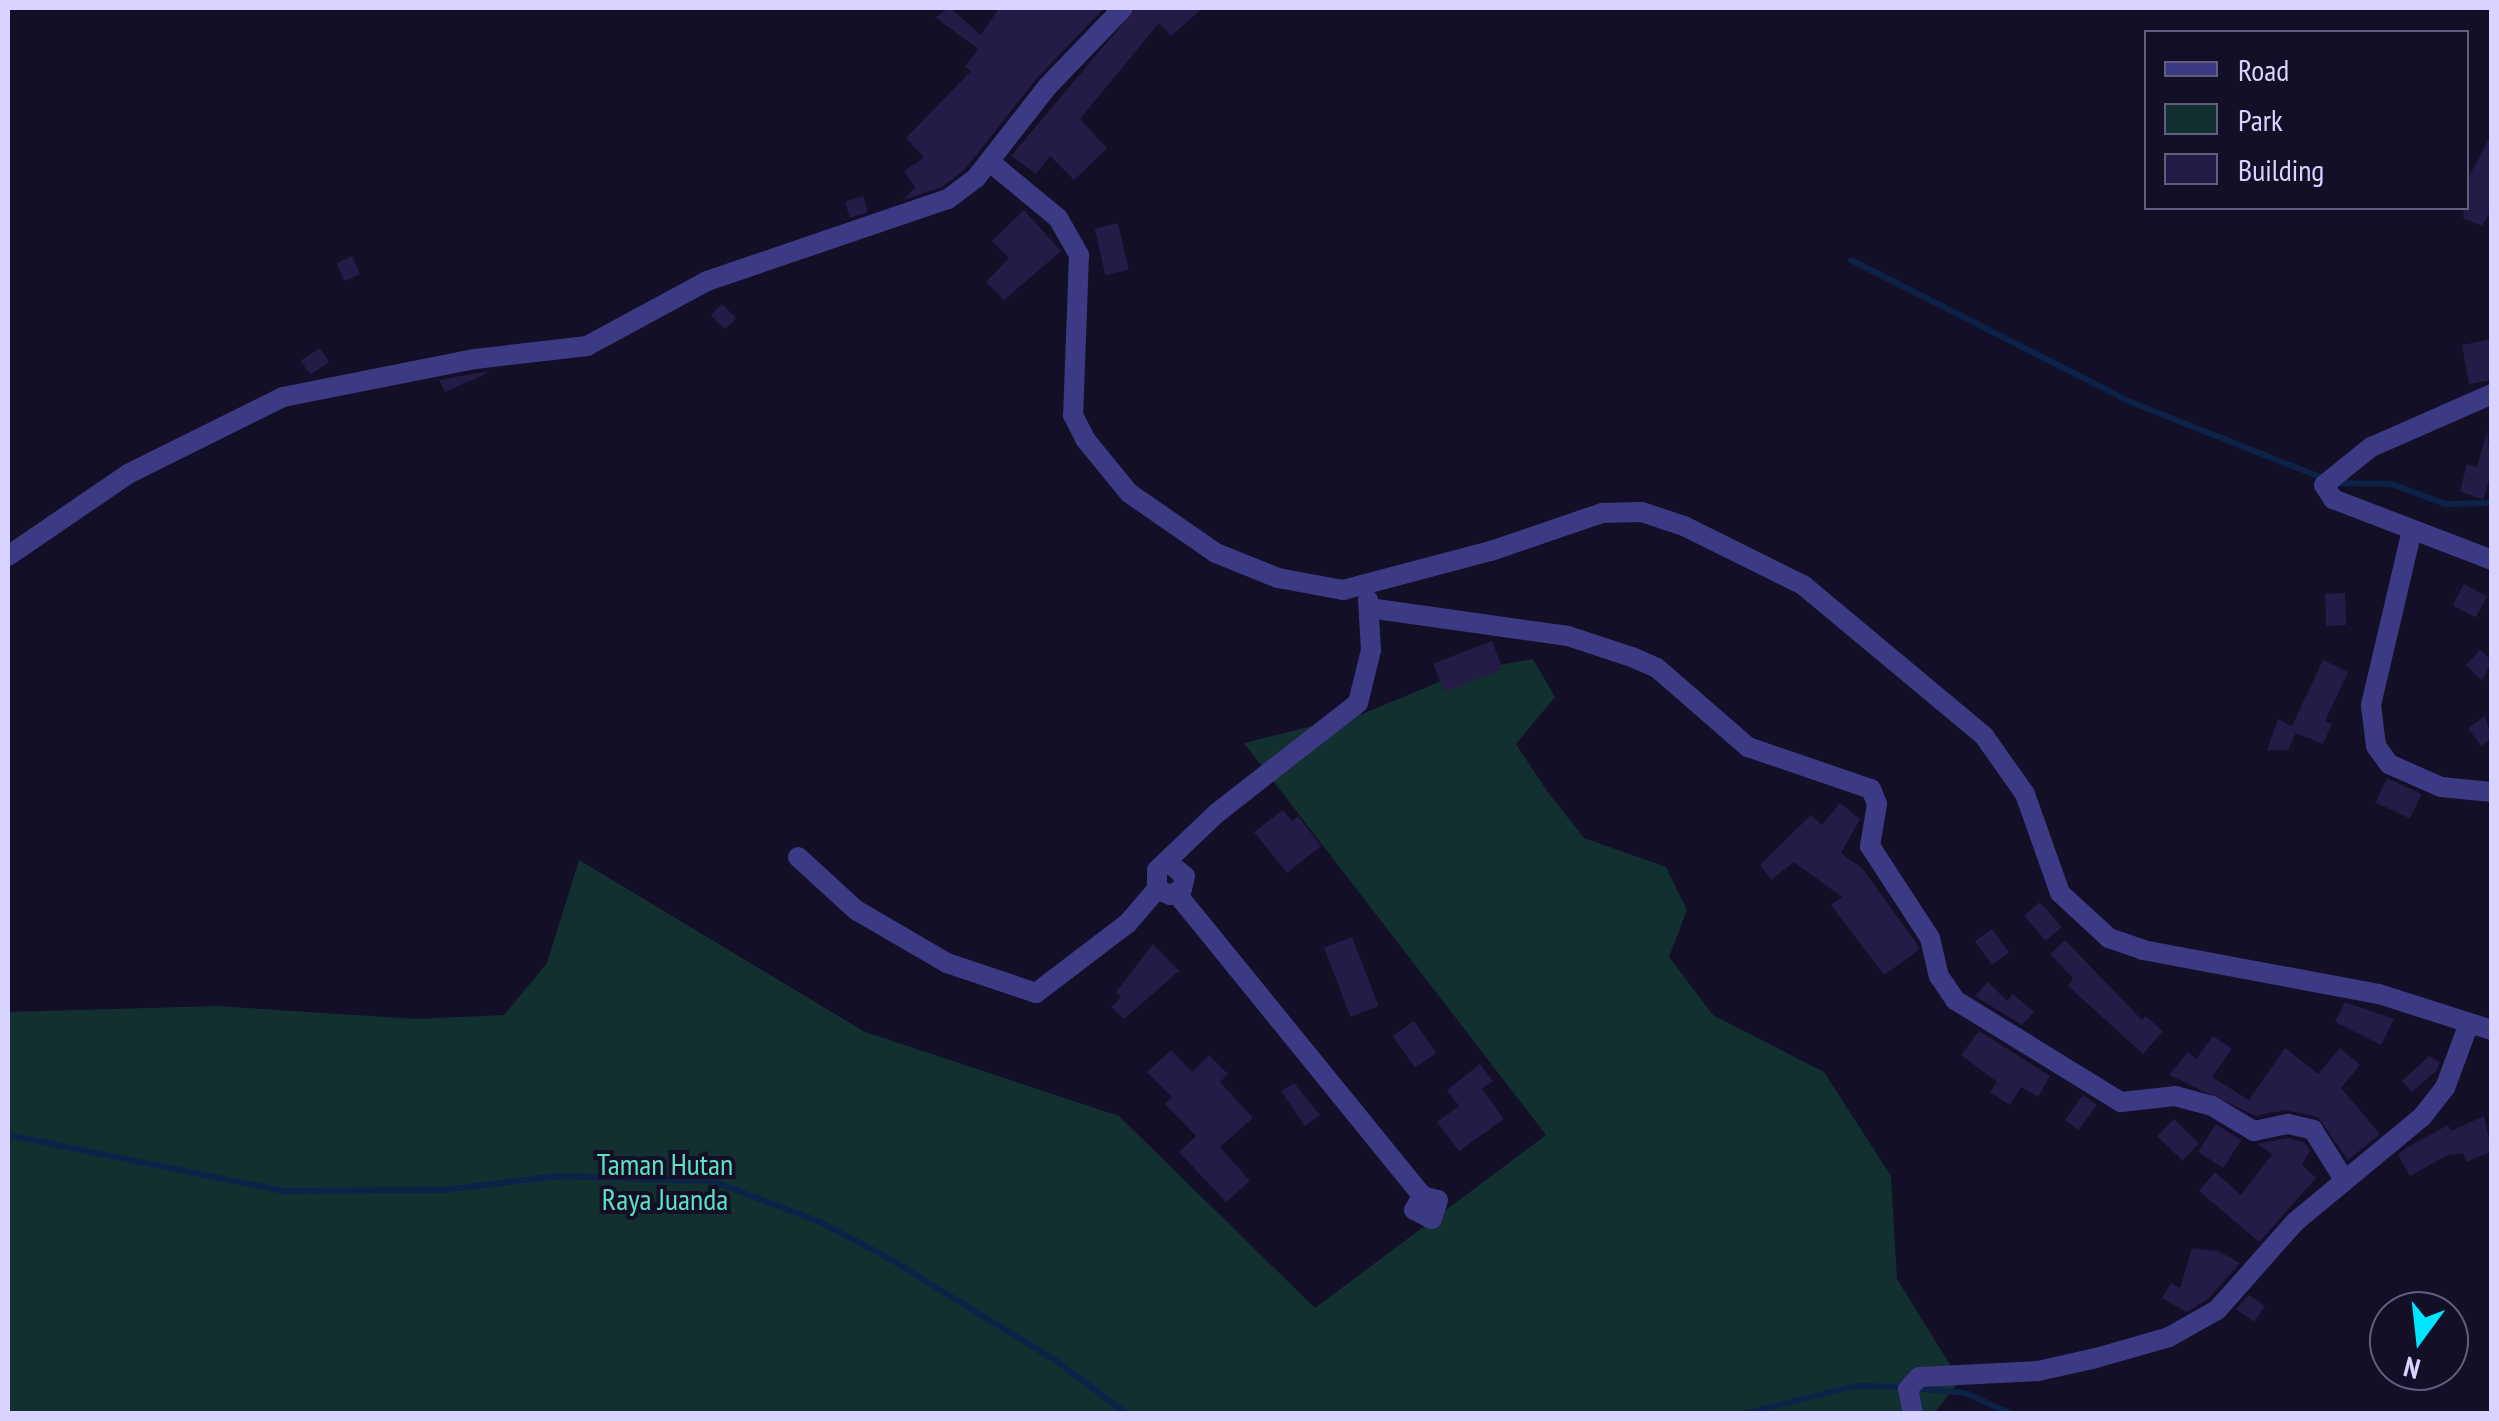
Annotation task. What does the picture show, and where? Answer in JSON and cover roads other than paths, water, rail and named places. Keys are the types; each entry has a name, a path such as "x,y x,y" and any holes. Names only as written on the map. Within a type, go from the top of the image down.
{"street":[{"path":"8,556 128,474 252,409 443,364 587,346 707,281 948,198 990,162 1047,87 1122,8"},
{"path":"990,162 1058,218 1078,255 1073,414 1130,494 1216,554 1278,578 1568,636 1632,657 1656,668 1748,747 1872,789 1877,804 1870,846 1930,938 1939,976 1955,1000 2121,1102 2175,1096 2212,1106 2254,1131 2288,1124 2313,1130 2346,1181"},
{"path":"2492,394 2371,447 2327,477 2330,497 2492,560"},
{"path":"1368,598 1602,513 1642,512 1684,526 1804,585 1984,736 2025,794 2060,893 2109,938 2143,950 2378,994 2492,1030"},
{"path":"2412,530 2371,704 2376,746 2389,764 2422,779 2492,792"},
{"path":"798,857 856,910 946,963 1036,993 1185,876 1170,864 1217,813 1351,712 1366,686 1368,598"},
{"path":"1167,892 1422,1196"},
{"path":"1913,1414 1908,1389 1919,1377 2038,1371 2143,1346 2200,1321 2227,1302 2295,1222 2433,1102 2469,1024"}],"waterway":[{"path":"1851,260 2131,402 2325,479"},
{"path":"2337,483 2392,484 2445,504 2492,503"},
{"path":"8,1135 283,1191 443,1190 559,1176 712,1181 818,1221 885,1256 1058,1362 1127,1414"},
{"path":"1743,1414 1855,1386 1903,1387"},
{"path":"1915,1388 1965,1393 2012,1414"}],"park label":[{"name":"Taman Hutan Raya Juanda","path":"665,1181"}]}
